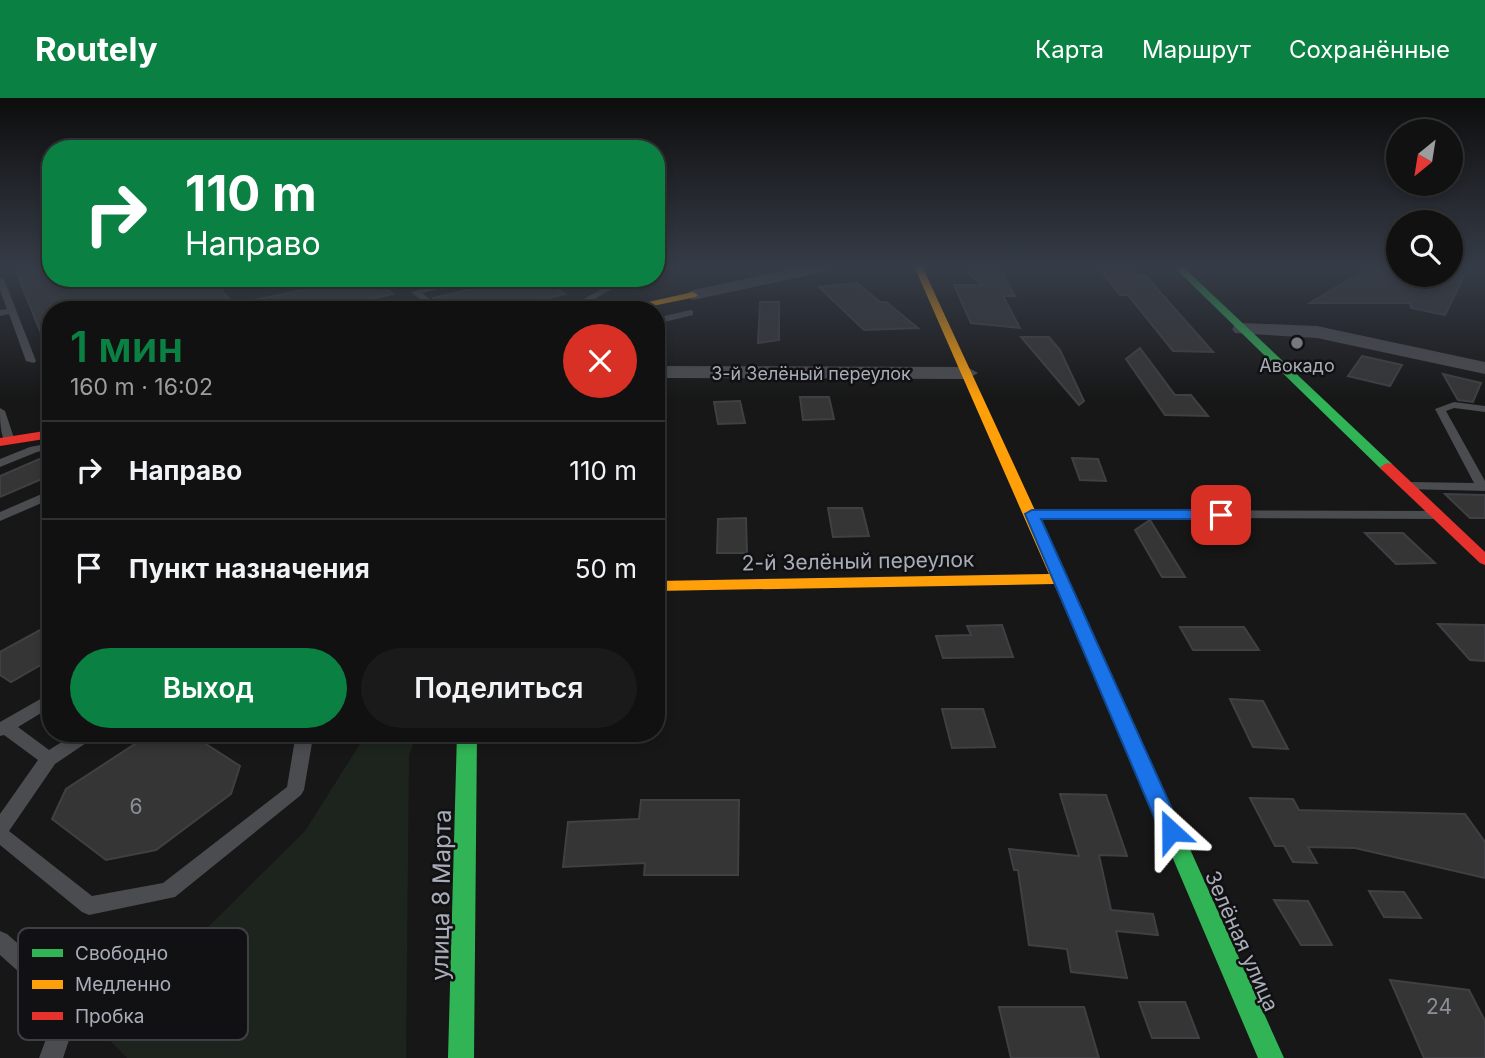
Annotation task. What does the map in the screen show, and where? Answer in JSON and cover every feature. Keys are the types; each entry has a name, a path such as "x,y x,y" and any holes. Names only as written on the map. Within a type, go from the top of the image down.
{"street":[{"name":"Зелёная улица","path":"939,311 1032,514 1271,1058"},
{"path":"1223,311 1485,560"},
{"path":"1242,329 1317,331 1485,368"},
{"name":"3-й Зелёный переулок","path":"665,372 967,373"},
{"path":"4,442 42,436"},
{"name":"2-й Зелёный переулок","path":"665,586 1060,579"},
{"name":"улица 8 Марта","path":"461,1058 467,742"}],"lane":[{"path":"0,313 12,311 31,361"},
{"path":"1406,486 1483,487 1440,409 1454,405 1485,409"},
{"path":"0,411 4,442"},
{"path":"0,463 42,448"},
{"path":"0,517 42,498"},
{"path":"1032,514 1436,515"},
{"path":"42,705 3,729 49,759"},
{"path":"75,742 49,759 0,831 89,906 168,891 295,790 303,742"},
{"path":"0,941 18,957"},
{"path":"51,1058 57,1040"}],"shaded area":[{"path":"361,742 414,742 409,755 406,1058 127,1058 110,1040 248,1040 248,928 207,928 305,831"}],"building":[{"path":"32,311 42,311 42,336"},
{"path":"760,311 779,311 779,340 758,343"},
{"path":"844,311 897,311 918,328 864,330"},
{"path":"966,311 1011,311 1020,328 971,323"},
{"path":"1141,311 1177,311 1213,352 1173,351"},
{"path":"1425,311 1447,311 1445,315"},
{"path":"1021,337 1049,337 1060,350 1084,401 1079,405"},
{"path":"1140,348 1175,395 1191,395 1208,416 1165,415 1126,359"},
{"path":"1362,356 1402,365 1390,386 1348,376"},
{"path":"1443,374 1481,383 1473,402 1458,400"},
{"path":"800,397 829,397 834,419 803,420"},
{"path":"740,401 745,423 718,424 714,402"},
{"path":"42,458 42,479 0,497 0,476"},
{"path":"1072,458 1098,459 1106,481 1080,480"},
{"path":"1445,494 1485,495 1485,518 1470,518"},
{"path":"828,508 862,508 869,536 833,537"},
{"path":"746,518 747,553 717,553 718,519"},
{"path":"1150,520 1185,577 1162,577 1135,530"},
{"path":"1365,533 1403,533 1435,563 1396,564"},
{"path":"1438,624 1485,625 1485,661 1470,660"},
{"path":"1002,625 1013,657 943,658 936,636 971,635 967,626"},
{"path":"1180,627 1244,627 1259,650 1193,650"},
{"path":"42,629 42,664 11,682 0,675 0,652"},
{"path":"1230,699 1263,701 1288,749 1253,747"},
{"path":"942,709 983,709 995,747 952,748"},
{"path":"138,742 203,742 240,766 231,794 156,850 106,860 52,819 66,789"},
{"path":"1060,794 1106,795 1127,856 1099,855 1111,910 1153,914 1158,935 1116,931 1127,978 1071,972 1067,949 1029,945 1018,870 1014,870 1009,849 1079,856"},
{"path":"1250,798 1293,799 1299,810 1465,814 1485,842 1485,878 1355,848 1308,847 1317,863 1293,862 1284,846 1275,846"},
{"path":"641,800 739,800 738,875 644,875 645,863 563,867 568,822 639,819"},
{"path":"1369,891 1404,892 1421,918 1384,917"},
{"path":"1274,900 1308,901 1332,945 1301,945"},
{"path":"1390,980 1469,990 1485,1021 1485,1058 1424,1058"},
{"path":"1139,1002 1185,1002 1199,1038 1152,1038"},
{"path":"999,1007 1084,1007 1099,1058 1011,1058"}],"traffic: fast":[{"path":"1224,311 1387,467"},
{"path":"1122,718 1271,1058"},
{"path":"461,1058 467,742"}],"traffic: slow":[{"path":"938,311 1122,718"},
{"path":"665,586 1060,579"}],"traffic: jam":[{"path":"0,442 42,435"},
{"path":"1387,467 1485,560"}],"place":[{"name":"Авокадо","path":"1297,343"}],"route":[{"path":"1171,831 1032,514 1221,515"}]}
